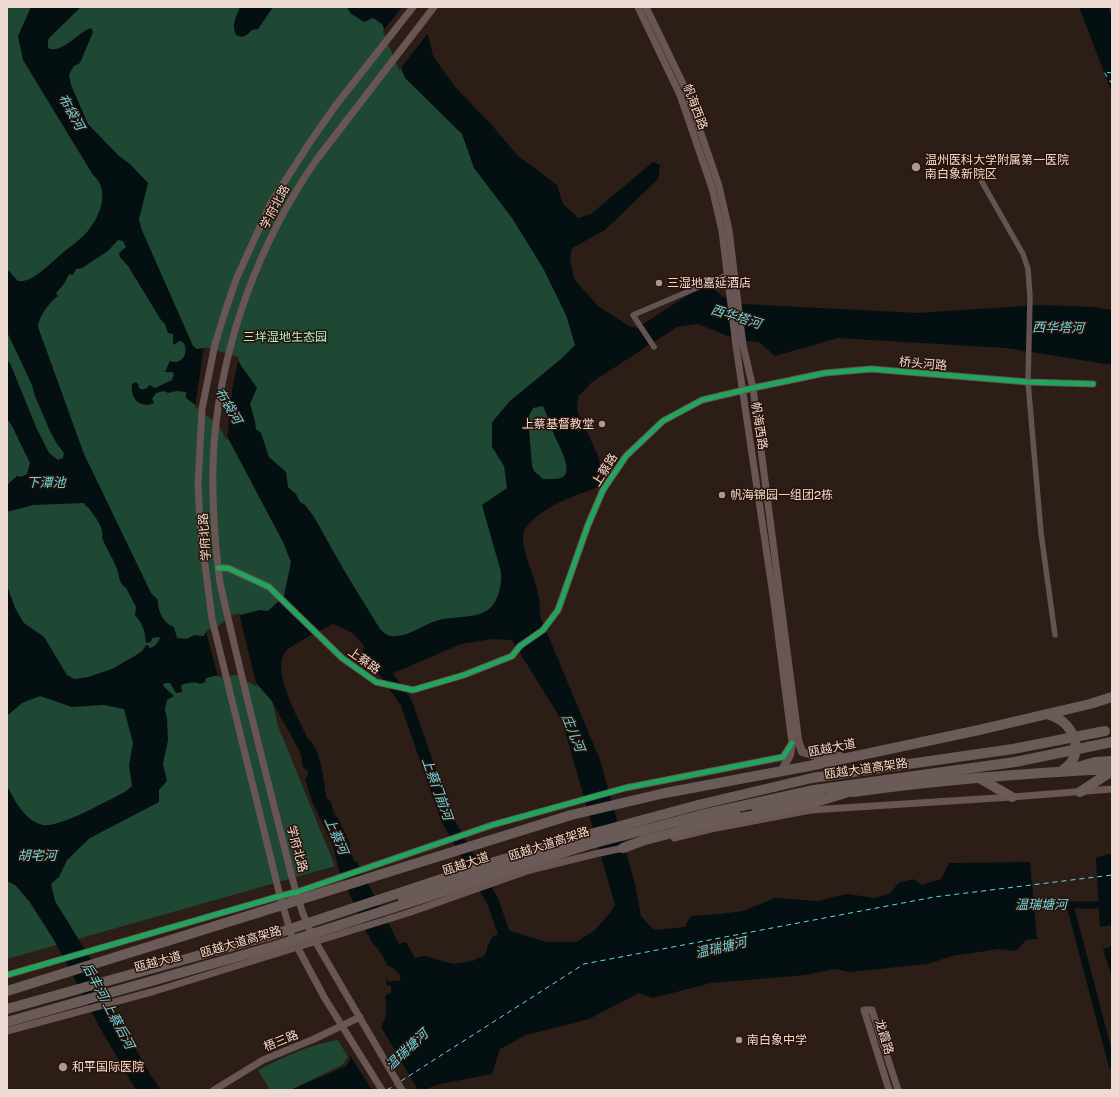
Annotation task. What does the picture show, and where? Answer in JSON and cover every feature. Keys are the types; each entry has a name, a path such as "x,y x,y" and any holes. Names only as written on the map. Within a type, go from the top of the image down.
{"highway":[{"name":"瓯越大道","path":"7,992 60,968 222,924 282,900 337,888 583,812 665,793 880,752 1048,714 1112,697"},
{"path":"1048,714 1061,720 1067,726 1072,732 1076,743 1076,753 1072,762 1061,772"},
{"name":"瓯越大道高架路","path":"7,1009 272,935 484,866 587,835 698,805 812,778 1014,749 1110,730"},
{"name":"瓯越大道高架路","path":"7,1022 274,946 587,845 701,815 814,790 1015,762 1112,742"},
{"path":"1061,772 1095,762 1112,761"},
{"name":"瓯越大道","path":"7,1019 141,980 220,960 292,937 312,937 349,919 456,881 559,848 620,835 701,821 779,803 865,790 979,778 1112,770"},
{"path":"1080,792 1112,770"},
{"path":"979,778 1012,797"},
{"path":"623,848 645,840 711,823 785,810 826,800 889,779"},
{"path":"7,985 60,968"}],"main road":[{"name":"学府北路","path":"382,1090 324,997 292,937 212,619 200,525 198,484 199,443 202,409 215,344 237,277 270,203 336,105 413,7"},
{"name":"帆海西路","path":"638,7 680,95 712,188 722,231 740,346 743,391 795,743"},
{"name":"帆海西路","path":"646,7 687,92 719,186 729,230 730,275"},
{"name":"学府北路","path":"402,1090 312,937 298,896 246,692 227,614 218,568 213,512 214,444 222,383 231,346 251,284 266,247 281,217 300,184 432,9"},
{"name":"帆海西路","path":"740,346 753,388 795,743"},
{"name":"桥头河路","path":"753,388 825,373 871,369 1028,382 1093,384"},
{"name":"上蔡路","path":"218,568 228,568 269,587 342,658 376,682 412,690 464,675 512,656 520,646 543,630 558,610 588,526 603,490 626,456 663,421 702,400 753,388"},
{"path":"795,743 802,752 819,757 880,752"},
{"path":"782,770 795,743"},
{"path":"298,896 492,825 625,788 783,757 795,743"},
{"path":"7,1031 155,991 297,947 312,937 408,913 530,870 595,854 711,829 811,810 1112,789"},
{"path":"674,838 701,821"},
{"path":"7,975 60,968 282,900"},
{"name":"龙霞路","path":"889,1090 864,1010 872,1010 898,1090"},
{"name":"梧三路","path":"214,1090 263,1060 360,1018"}],"street":[{"path":"982,182 1023,254 1028,269 1030,297 1028,382 1041,533 1055,635"},
{"path":"654,347 633,315 730,275"}],"green space":[{"name":"三垟湿地生态园","path":"7,7 378,7 599,331 563,389 581,473 509,527 530,606 393,662 350,609 259,641 278,726 335,866 7,959"},
{"path":"338,1040 348,1057 342,1065 290,1090 270,1090 258,1070 307,1048"}],"water":[{"path":"31,7 81,7 50,37 48,40 48,48 53,49 65,46 86,30 91,28 93,32 80,63 74,66 69,74 71,85 88,124 148,183 139,219 141,228 193,346 197,349 202,348 237,358 257,388 250,404 256,429 261,433 269,457 286,472 288,487 296,494 300,502 305,505 314,517 345,572 380,629 389,636 407,634 439,620 472,616 484,612 492,606 497,597 500,586 501,572 482,505 507,488 504,466 492,447 492,422 510,401 561,359 575,345 566,315 543,268 512,218 474,168 462,134 405,78 382,24 373,18 364,22 350,13 347,7 418,7 425,22 433,56 456,88 490,123 517,155 557,185 563,204 578,218 591,214 653,162 660,165 658,179 605,230 572,248 570,258 574,279 598,306 629,326 637,328 696,290 713,288 722,296 742,304 918,313 1038,305 1095,307 1112,310 1112,365 1006,348 838,338 775,356 759,342 738,340 698,324 677,327 592,382 578,397 577,410 599,458 601,478 596,488 576,495 551,507 530,522 524,531 523,541 539,597 540,616 600,760 635,884 641,916 654,930 685,927 691,916 743,911 775,898 818,901 847,894 875,898 891,893 898,883 913,879 922,885 941,879 949,863 1030,862 1037,939 1026,940 1016,951 999,949 952,956 928,964 849,972 835,969 805,975 711,983 653,998 639,993 589,1019 526,1035 500,1049 492,1074 440,1084 423,1090 291,1090 346,1066 350,1060 350,1053 372,1036 383,1024 386,1008 385,997 387,994 391,993 391,986 387,985 386,980 387,979 390,982 395,980 399,982 401,976 393,968 388,966 379,950 367,934 339,870 333,846 312,801 305,779 308,775 307,770 303,768 301,754 271,700 255,682 237,673 228,673 206,678 205,682 200,684 193,682 181,685 182,692 176,693 170,683 166,683 163,684 164,687 174,696 167,700 165,709 168,740 163,764 167,781 159,790 159,802 90,838 67,860 59,877 51,884 55,901 90,958 106,988 118,1017 151,1076 161,1090 136,1090 99,1026 54,940 29,901 15,885 7,881 7,786 21,810 37,823 51,825 61,822 96,807 125,792 132,786 129,765 133,743 124,709 104,705 72,707 40,696 22,703 7,716 7,585 15,608 24,623 44,637 67,675 75,679 88,677 112,669 138,654 146,645 151,648 160,638 152,638 151,642 146,643 143,628 135,615 136,607 126,588 121,582 117,569 102,538 103,534 101,526 84,503 33,505 7,512 7,485 17,476 21,477 27,474 30,463 11,424 7,419 7,360 10,363 36,427 49,453 58,460 63,458 64,453 50,431 35,396 32,385 7,332 7,271 9,271 18,281 26,280 39,273 87,232 96,219 102,204 101,188 98,181 23,60 18,36","holes":["118,240 123,241 126,247 119,253 120,257 128,266 161,320 165,324 168,333 173,334 174,345 179,341 183,342 186,350 184,357 181,360 178,362 170,361 165,372 172,372 174,374 172,380 155,388 150,385 144,389 139,388 136,382 132,384 134,398 140,404 149,405 154,403 152,399 156,393 164,391 168,393 177,391 186,392 186,398 220,423 283,542 291,562 284,596 268,611 260,610 232,617 219,628 205,633 204,636 194,635 187,639 177,638 174,627 164,620 159,608 158,600 151,593 84,454 38,327 42,315 58,296 56,293 64,284 69,274 73,275 76,269 82,268 108,251","543,406 563,454 566,472 564,476 560,478 543,479 534,471 532,465 528,418 533,408","333,624 353,633 389,675 461,644 492,639 512,640 562,721 615,905 594,931 576,942 546,942 511,931 493,936 483,957 477,958 473,961 453,964 425,956 415,958 406,942 399,944 357,862 354,861 350,851 350,845 339,820 334,813 331,802 326,797 319,757 312,743 308,739 288,696 281,671 282,660 285,652 300,641"]},
{"path":"240,7 273,7 258,29 252,30 242,37 236,35 234,28"},
{"path":"1079,7 1108,7 1112,17 1112,93"},
{"path":"1112,853 1112,925 1100,927 1096,858"},
{"path":"1112,946 1112,977 1103,949"}],"pier":[{"path":"402,7 421,7 427,21 429,32 399,70 383,31"},
{"path":"204,347 239,357 232,390 227,441 218,424 195,407"},
{"path":"239,613 257,687 236,675 218,677 206,631 218,626 231,615"},
{"path":"380,1025 418,1090 372,1090 348,1052 348,1049 352,1043"}],"waterway":[{"name":"上蔡门前河","path":"369,650 406,702 446,817 493,902 509,948"},
{"name":"温瑞塘河","path":"1026,905 1112,905"},
{"path":"1070,905 1112,1065"}],"ferry route":[{"path":"1112,73 1104,72 1112,84"},
{"path":"401,1081 584,964 934,897 1112,875"},
{"path":"387,1090 395,1085"}],"cycle path":[{"path":"218,568 228,568 269,587 342,658 376,682 413,690 464,675 512,656 520,646 543,630 558,610 588,525 603,490 626,456 663,421 702,400 825,373 871,369 1028,382 1093,384"},
{"path":"7,975 297,892 492,825 625,788 783,757 792,743"}],"place":[{"name":"温州医科大学附属第一医院 南白象新院区","path":"916,167"},
{"name":"三湿地嘉延酒店","path":"659,283"},
{"name":"上蔡基督教堂","path":"602,424"},
{"name":"帆海锦园一组团2栋","path":"722,495"},
{"name":"南白象中学","path":"739,1040"},
{"name":"和平国际医院","path":"63,1067"}],"water label":[{"name":"布袋河","path":"71,112"},
{"name":"西华塔河","path":"736,317"},
{"name":"西华塔河","path":"1058,328"},
{"name":"布袋河","path":"228,406"},
{"name":"下潭池","path":"46,483"},
{"name":"庄儿河","path":"573,733"},
{"name":"上蔡河","path":"336,836"},
{"name":"胡宅河","path":"37,856"},
{"name":"后丰河/上蔡后河","path":"108,1006"}]}
